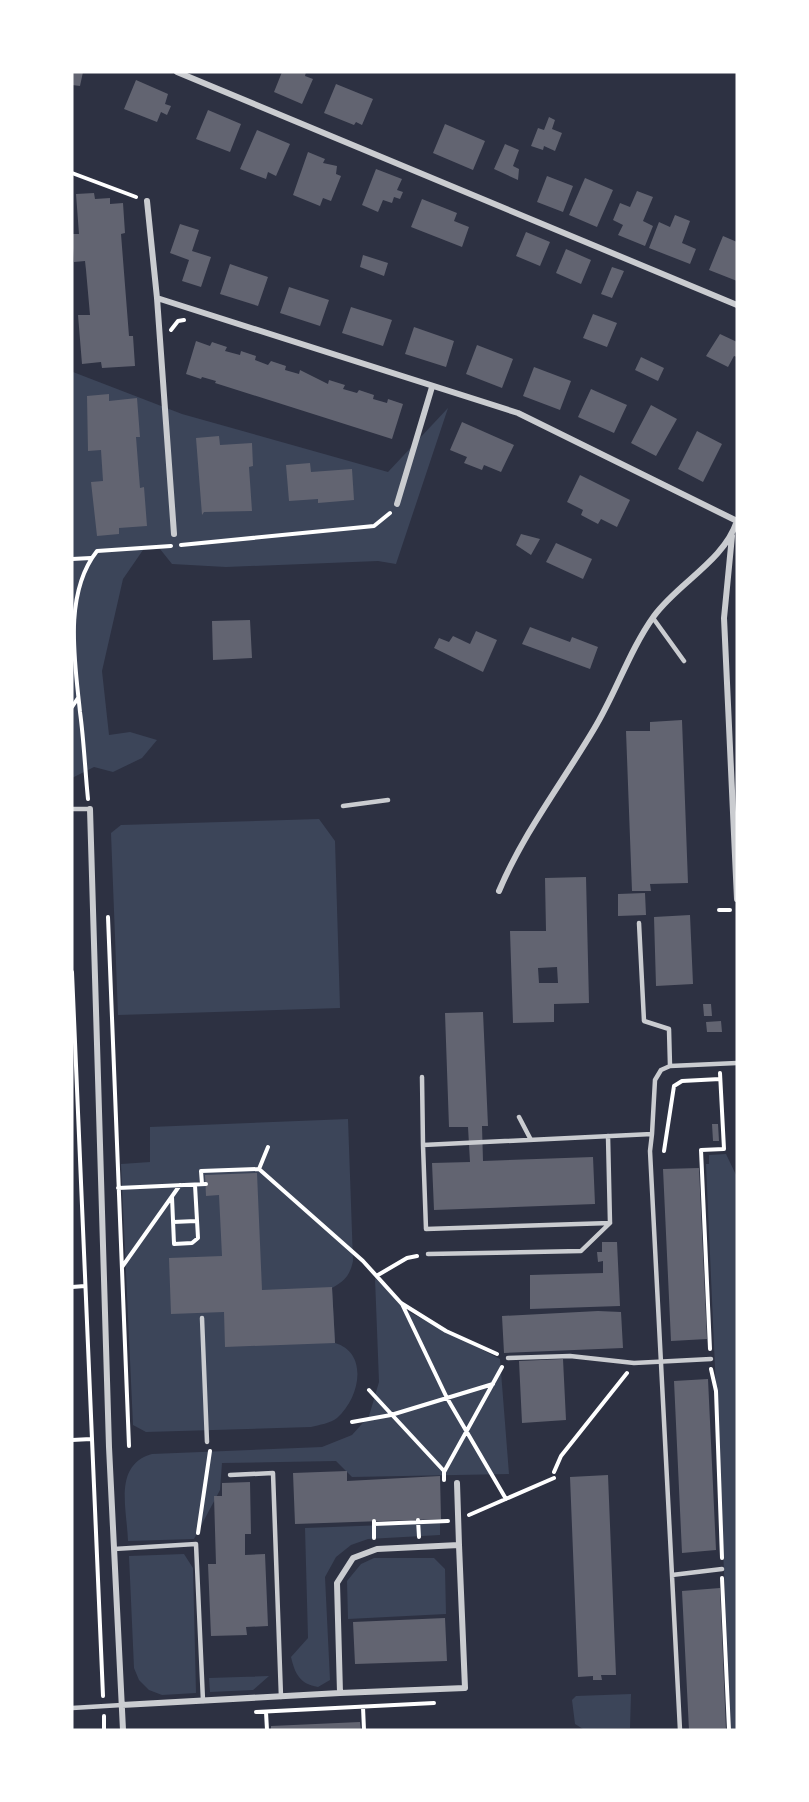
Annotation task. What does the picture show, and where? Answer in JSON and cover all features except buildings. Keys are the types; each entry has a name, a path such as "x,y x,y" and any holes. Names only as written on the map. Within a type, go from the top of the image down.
{"street":[{"path":"177,72 737,305"},
{"path":"147,201 157,298 174,534"},
{"path":"157,298 518,413 737,521 724,618 737,899"},
{"path":"397,504 432,387"},
{"path":"499,891 514,855 594,729 653,618 675,591 735,536"},
{"path":"90,809 99,1153 123,1730"},
{"path":"122,1706 465,1688 458,1483"},
{"path":"340,1693 337,1583 353,1558 377,1549 459,1545"}],"lane":[{"path":"653,618 684,661"},
{"path":"728,716 737,717"},
{"path":"343,806 388,801"},
{"path":"72,809 90,809"},
{"path":"639,923 644,1021 669,1029 670,1066"},
{"path":"680,1730 651,1159 655,1080 661,1070 670,1066 737,1063"},
{"path":"422,1077 426,1229 610,1223"},
{"path":"519,1117 531,1140"},
{"path":"423,1145 652,1134"},
{"path":"428,1254 581,1251 610,1223 608,1136"},
{"path":"202,1318 210,1442"},
{"path":"508,1358 570,1356 634,1363 711,1359"},
{"path":"230,1475 273,1473 281,1696"},
{"path":"114,1549 196,1544 203,1701"},
{"path":"672,1575 722,1569"},
{"path":"72,1708 122,1706"}],"path":[{"path":"72,173 147,201"},
{"path":"90,809 78,698 75,654 76,611 81,580 91,558 97,551 175,546 374,526 386,519 397,504"},
{"path":"72,559 91,558"},
{"path":"72,707 78,698"},
{"path":"108,912 129,1446"},
{"path":"72,972 104,1730"},
{"path":"720,1073 724,1149 701,1150 712,1382 716,1391 729,1730"},
{"path":"651,1159 662,1157 674,1086 682,1081 720,1079"},
{"path":"259,1169 268,1147"},
{"path":"118,1188 204,1184 201,1171 259,1169 378,1275 401,1303 447,1398 506,1499"},
{"path":"122,1268 180,1185"},
{"path":"172,1197 174,1244 192,1243 198,1239 195,1185"},
{"path":"173,1222 197,1221"},
{"path":"378,1275 407,1258 428,1254"},
{"path":"72,1287 85,1286"},
{"path":"401,1303 464,1340 508,1358 444,1472 445,1492"},
{"path":"554,1472 561,1456 634,1363"},
{"path":"352,1422 391,1415 494,1384"},
{"path":"369,1390 444,1472"},
{"path":"72,1440 91,1439"},
{"path":"196,1544 210,1442"},
{"path":"446,1512 447,1546"},
{"path":"418,1520 419,1540"},
{"path":"374,1521 374,1542"},
{"path":"408,1540 429,1539"},
{"path":"363,1707 364,1730"},
{"path":"266,1712 267,1730"}],"shaded area":[{"path":"72,352 73,372 182,414 388,472 448,408 396,564 378,561 226,567 172,564 160,549 143,550 123,579 102,671 109,735 130,732 157,740 142,758 113,772 94,767 72,778"},
{"path":"319,819 335,841 340,1008 118,1015 111,833 121,825"},
{"path":"348,1119 353,1261 346,1277 332,1288 335,1343 346,1348 353,1356 357,1366 355,1388 345,1409 334,1420 311,1427 146,1432 133,1425 121,1164 150,1162 150,1127"},
{"path":"726,1154 737,1177 737,1730 731,1730 706,1164 709,1164 709,1155"},
{"path":"375,1278 409,1312 500,1359 509,1474 352,1477 336,1461 222,1463 220,1490 194,1539 128,1541 125,1502 127,1478 132,1468 140,1460 152,1454 322,1447 352,1435 369,1416 379,1382"},
{"path":"440,1523 440,1535 368,1539 351,1545 336,1557 325,1577 330,1680 318,1687 303,1681 294,1668 291,1657 308,1638 305,1528"},
{"path":"184,1554 193,1568 196,1693 162,1695 149,1690 139,1680 134,1668 129,1556"},
{"path":"374,1558 434,1558 445,1569 446,1614 348,1619 347,1581 361,1564"},
{"path":"269,1676 253,1690 210,1692 209,1678"},
{"path":"631,1694 630,1728 583,1729 575,1724 572,1700 576,1696"}]}
